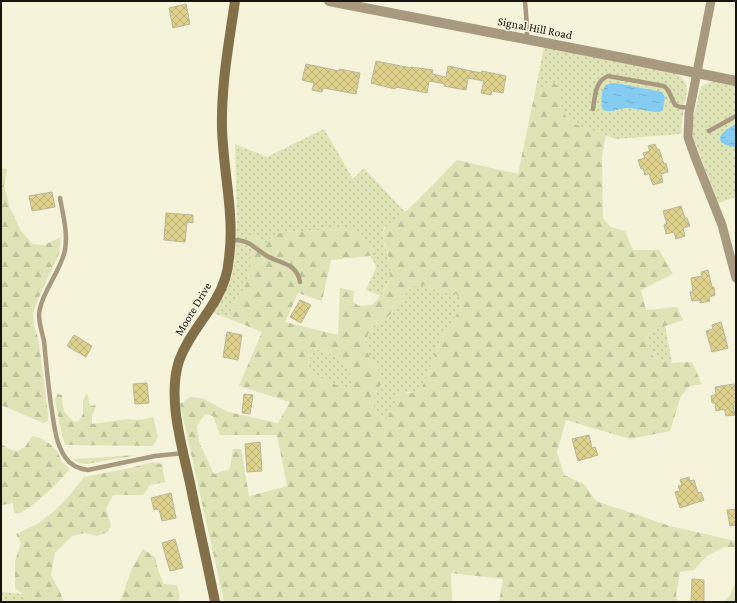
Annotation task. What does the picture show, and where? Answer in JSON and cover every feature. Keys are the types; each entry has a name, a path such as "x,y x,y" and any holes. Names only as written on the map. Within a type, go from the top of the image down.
{"main road":[{"name":"Moore Drive","path":"215,602 174,402 174,388 179,361 184,348 216,299 227,272 230,258 230,211 223,152 222,113 235,1"}],"street":[{"name":"Signal Hill Road","path":"329,1 736,81"},
{"path":"712,1 690,108 688,137 722,225 736,278"}],"lane":[{"path":"525,1 527,40"},
{"path":"593,109 597,88 600,81 608,76 618,75 664,86 668,90 675,105 690,108"},
{"path":"709,131 736,116"},
{"path":"60,198 66,242 65,250 62,260 50,282 39,316 53,420 57,438 65,457 76,467 88,470 155,456 184,453"},
{"path":"230,240 244,241 251,244 267,256 290,266 298,274 300,282"}],"green space":[{"path":"544,47 677,74 686,84 687,90 681,134 616,139 571,123 563,112 560,102 561,94 558,86 552,82 546,84 535,92"},
{"path":"714,81 736,85 736,197 718,203 693,137 692,127 701,87"},
{"path":"552,82 558,86 561,94 563,112 571,123 606,135 602,156 603,218 611,227 625,231 633,250 659,250 673,274 641,290 646,310 677,307 683,320 647,334 653,356 663,361 672,363 692,362 702,384 690,386 681,396 670,431 630,439 566,420 557,452 564,475 584,484 596,501 670,526 736,541 736,547 724,547 707,556 694,570 680,572 676,596 678,602 499,602 503,579 451,573 452,602 224,602 180,404 190,397 202,398 228,412 278,423 290,402 239,386 262,332 227,318 248,280 252,237 267,243 271,237 282,232 352,229 361,233 372,246 370,256 331,260 322,301 298,293 285,322 338,335 340,288 354,291 353,302 359,306 372,305 384,291 389,277 390,270 388,254 383,237 384,230 390,223 412,206 457,160 518,174 535,92 546,84","holes":["417,284 440,292 454,292 462,300 460,309 440,341 421,390 415,393 401,393 387,418 379,417 374,412 374,399 383,378 367,352 366,342 368,334 375,324 387,318 396,308 407,291","320,349 343,361 349,368 351,384 347,388 326,381 312,372 308,368 309,360 313,351","205,414 213,416 220,435 277,435 287,486 249,496 241,449 233,449 230,469 214,474 199,442 197,426"]},
{"path":"324,129 353,179 364,168 405,212 384,228 382,235 391,273 381,296 366,290 376,268 370,256 372,246 352,229 282,232 271,237 267,243 253,237 248,280 227,318 213,313 230,282 234,266 237,225 235,144 267,157"},
{"path":"1,168 7,169 4,186 10,208 21,231 32,244 44,245 61,237 59,254 38,299 33,314 40,351 48,414 48,421 43,423 1,405"},
{"path":"417,284 440,292 454,292 462,300 460,309 440,341 421,390 415,393 408,392 397,398 392,411 387,418 379,417 374,412 374,399 383,378 367,352 366,342 368,334 375,324 388,318 407,291"},
{"path":"665,325 672,363 656,357 649,346 648,341 647,334"},
{"path":"320,349 343,361 349,368 351,384 347,388 326,381 308,368 309,360 313,351"},
{"path":"87,393 90,406 96,405 92,417 92,424 127,419 138,420 153,417 158,437 153,446 65,445 55,400 57,394 62,395 64,411 75,422 79,421 83,414 83,400"},
{"path":"32,436 40,438 50,444 57,451 62,462 70,469 34,504 19,514 14,512 13,503 1,506 1,444 9,449 17,451 25,447"},
{"path":"138,455 87,464 78,463 73,459"},
{"path":"153,462 162,464 165,482 150,485 143,495 113,495 106,509 111,525 108,532 97,536 85,533 72,536 55,553 51,575 61,594 63,602 27,602 23,594 15,588 15,561 21,543 16,534 35,525 49,515 68,497 84,477"},
{"path":"143,549 155,557 159,573 164,584 177,585 180,597 177,602 120,602 132,568"},
{"path":"736,581 736,602 724,602 730,595"},
{"path":"1,592 23,594 27,602 1,602"}],"water":[{"path":"612,83 662,92 665,97 663,110 656,112 626,108 612,111 603,110 602,99 604,87"},
{"path":"736,124 736,148 721,142 720,136"}],"building":[{"path":"186,4 190,24 173,28 169,8"},
{"path":"376,61 411,68 433,70 432,74 446,77 448,66 481,73 482,71 506,76 503,93 492,91 491,95 481,93 484,81 468,78 466,90 444,86 445,84 429,81 427,93 396,87 395,89 371,83"},
{"path":"306,64 339,71 339,69 360,73 356,94 323,88 322,92 312,90 314,83 302,80"},
{"path":"655,144 657,149 659,149 664,164 666,163 668,172 661,174 663,182 653,185 649,174 645,175 638,160 645,158 643,153 650,151 648,146"},
{"path":"52,192 55,207 32,211 29,196"},
{"path":"681,206 685,218 687,218 690,226 683,228 685,236 676,239 674,232 666,234 664,225 667,224 663,211"},
{"path":"166,213 193,215 193,223 187,222 185,242 164,240"},
{"path":"708,270 715,295 709,297 710,301 700,303 700,300 692,301 690,292 693,292 691,278 702,276 701,272"},
{"path":"300,300 311,305 301,323 290,317"},
{"path":"721,322 728,348 712,352 706,331 713,329 712,325"},
{"path":"227,332 242,335 238,360 223,357"},
{"path":"74,335 92,346 86,357 67,346"},
{"path":"147,383 149,403 135,404 133,384"},
{"path":"734,384 736,406 733,406 735,415 726,416 724,409 716,411 715,403 712,403 711,396 716,394 715,387"},
{"path":"244,394 253,395 250,414 242,413"},
{"path":"589,435 592,448 595,447 598,455 578,461 572,439"},
{"path":"260,442 262,471 247,472 245,444"},
{"path":"689,477 690,481 694,480 698,493 701,492 704,500 680,508 675,492 680,491 678,486 682,485 680,480"},
{"path":"171,493 176,518 162,521 159,509 154,510 151,498"},
{"path":"736,509 736,525 730,526 727,510"},
{"path":"175,539 183,568 170,571 162,543"},
{"path":"692,579 704,580 704,602 691,602"}]}
